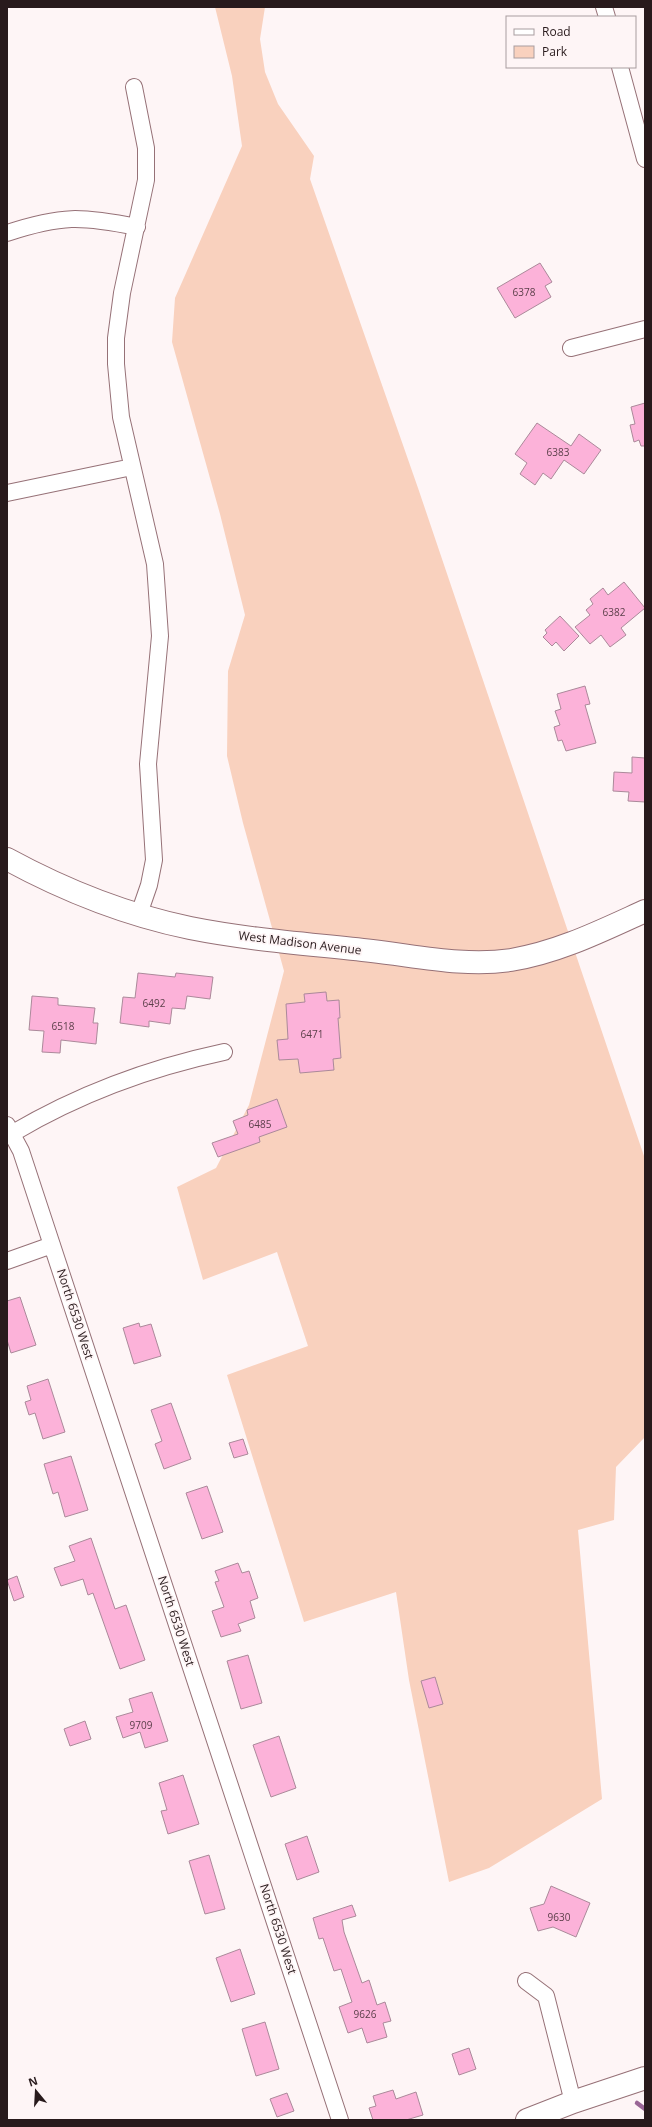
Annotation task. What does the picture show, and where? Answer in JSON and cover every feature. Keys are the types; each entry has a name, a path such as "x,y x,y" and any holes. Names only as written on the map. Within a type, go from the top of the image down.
{"street":[{"path":"620,68 645,159"},
{"path":"134,87 144,134 147,162 144,197 122,293 116,357 121,417 151,544 158,588 159,624 158,666 151,718 148,764 154,860 149,885 139,914"},
{"path":"7,233 40,222 70,218 98,219 137,227"},
{"path":"571,348 645,329"},
{"path":"7,493 132,467"},
{"name":"West Madison Avenue","path":"7,859 78,893 139,914 189,928 224,934 466,961 509,960 561,948 645,911"},
{"path":"10,1129 115,1083 169,1065 224,1052"},
{"name":"North 6530 West","path":"10,1129 21,1151 340,2120"},
{"path":"7,1261 52,1245"},
{"path":"526,1981 546,1996 573,2102"},
{"path":"527,2120 573,2102 645,2078"}],"green space":[{"path":"215,7 265,7 260,39 265,72 278,104 314,156 310,179 418,488 645,1159 645,1437 616,1467 614,1520 578,1530 602,1799 489,1868 449,1882 409,1680 396,1592 304,1622 227,1375 308,1346 277,1252 203,1280 177,1187 216,1168 249,1105 284,971 243,823 227,756 228,671 245,615 220,514 172,342 175,298 242,146 232,76"}],"building":[{"path":"540,263 552,282 545,286 551,297 515,318 497,288"},
{"path":"645,403 645,446 641,446 639,440 634,442 630,425 635,424 631,407"},
{"path":"537,423 571,446 579,434 601,450 584,474 564,460 551,479 543,473 535,485 520,474 527,463 515,454"},
{"path":"624,582 645,608 621,628 626,635 610,647 601,635 590,644 575,627 590,615 586,610 593,604 590,599 603,588 608,595"},
{"path":"560,616 579,636 564,651 556,642 552,646 543,637 547,633 545,630"},
{"path":"585,686 590,704 585,705 596,743 566,751 562,740 558,741 554,727 560,725 555,711 561,709 557,694"},
{"path":"632,757 645,758 645,802 628,801 629,792 613,791 614,772 632,773"},
{"path":"138,973 175,977 176,973 213,977 210,999 187,996 185,1009 172,1008 170,1024 149,1021 149,1027 120,1023 123,997 135,998"},
{"path":"326,992 327,1001 339,1000 340,1018 338,1018 341,1058 333,1059 334,1070 300,1073 298,1059 279,1060 277,1040 288,1039 286,1004 305,1002 304,994"},
{"path":"32,996 58,998 58,1005 95,1008 93,1023 98,1023 96,1044 61,1040 60,1053 42,1052 44,1031 29,1030"},
{"path":"277,1099 287,1127 259,1137 260,1142 218,1157 212,1143 238,1134 233,1121 248,1115 247,1110"},
{"path":"20,1297 36,1345 11,1353 7,1340 7,1301"},
{"path":"139,1323 140,1327 151,1324 161,1356 134,1364 123,1328"},
{"path":"48,1379 65,1432 43,1439 35,1413 29,1415 25,1402 31,1400 27,1386"},
{"path":"171,1403 191,1459 164,1469 155,1444 162,1441 151,1410"},
{"path":"243,1439 248,1454 234,1458 229,1443"},
{"path":"71,1456 88,1510 65,1517 58,1492 53,1494 44,1464"},
{"path":"207,1486 223,1532 202,1539 186,1493"},
{"path":"91,1538 115,1609 126,1605 145,1660 120,1669 93,1593 88,1595 83,1579 61,1586 54,1568 75,1561 69,1546"},
{"path":"238,1563 242,1573 249,1571 258,1598 250,1601 255,1618 238,1624 241,1631 221,1637 212,1611 224,1607 215,1582 219,1581 215,1571"},
{"path":"17,1576 24,1597 14,1601 7,1580"},
{"path":"248,1655 262,1703 241,1709 227,1661"},
{"path":"435,1677 443,1704 429,1708 421,1681"},
{"path":"152,1692 168,1741 145,1748 140,1732 123,1738 116,1717 133,1712 129,1699"},
{"path":"85,1721 91,1739 70,1746 64,1729"},
{"path":"279,1736 296,1788 271,1797 253,1745"},
{"path":"183,1775 199,1824 168,1834 161,1811 167,1810 159,1783"},
{"path":"307,1836 319,1872 297,1880 285,1844"},
{"path":"209,1855 225,1909 205,1914 189,1861"},
{"path":"551,1886 590,1903 576,1937 553,1927 538,1931 530,1908 544,1904"},
{"path":"352,1905 356,1916 342,1920 344,1932 362,1983 369,1980 377,2005 385,2002 391,2021 383,2023 387,2037 367,2043 362,2028 348,2033 339,2007 352,2002 341,1969 334,1971 323,1938 319,1939 313,1918"},
{"path":"240,1949 255,1994 231,2002 216,1958"},
{"path":"265,2022 279,2069 256,2076 242,2029"},
{"path":"469,2048 476,2069 459,2075 452,2054"},
{"path":"393,2090 396,2099 416,2092 423,2115 406,2120 373,2120 369,2108 376,2106 373,2096"},
{"path":"287,2093 294,2111 277,2117 270,2099"}],"waterway":[{"path":"637,2103 645,2109"}]}
